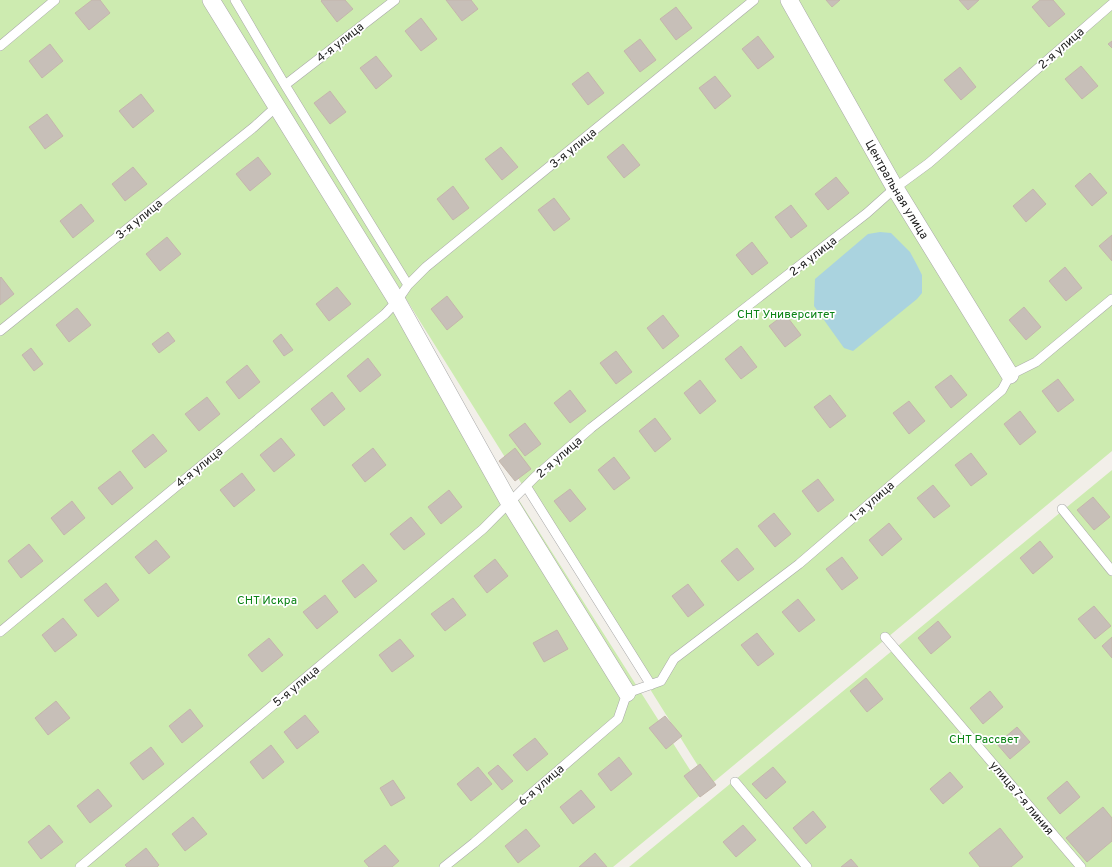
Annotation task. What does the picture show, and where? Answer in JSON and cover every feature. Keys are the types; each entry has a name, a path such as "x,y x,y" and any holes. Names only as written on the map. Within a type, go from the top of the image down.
{"street":[{"path":"211,0 397,301 509,502 627,694"},
{"name":"Центральная улица","path":"789,0 895,188 1010,375"}],"lane":[{"path":"0,46 55,0"},
{"path":"235,0 285,85 408,285"},
{"name":"4-я улица","path":"285,85 395,0"},
{"name":"3-я улица","path":"397,301 408,285 432,262 754,0"},
{"name":"2-я улица","path":"509,502 591,428 867,214 895,188 929,163 1112,4"},
{"name":"3-я улица","path":"0,331 254,127 277,106"},
{"path":"1010,375 1036,362 1112,299"},
{"name":"4-я улица","path":"0,632 379,319 397,301"},
{"name":"1-я улица","path":"627,694 661,681 674,659 799,564 1002,390 1010,375"},
{"path":"526,486 651,685"},
{"name":"5-я улица","path":"80,867 483,529 509,502"},
{"path":"1062,509 1112,571"},
{"name":"улица 7-я линия","path":"885,637 1081,867"},
{"name":"6-я улица","path":"444,867 618,719 627,694"},
{"path":"735,782 807,867"}],"green space":[{"name":"СНТ Искра","path":"0,0 202,0 704,792 613,867 0,867"},
{"name":"СНТ Университет","path":"220,0 1112,0 1112,451 710,785"},
{"name":"СНТ Рассвет","path":"1112,470 1112,867 629,867"}],"water":[{"path":"880,232 891,233 910,252 922,275 922,293 917,299 853,351 844,348 814,306 815,279 868,234"}],"building":[{"path":"92,0 100,0 110,13 89,30 75,13"},
{"path":"345,0 353,9 337,22 321,1"},
{"path":"446,0 471,0 478,9 462,21"},
{"path":"826,0 840,0 832,7"},
{"path":"959,0 979,0 968,10"},
{"path":"1040,0 1053,0 1065,14 1049,27 1032,7"},
{"path":"676,7 692,28 676,40 660,19"},
{"path":"421,18 437,39 421,51 405,31"},
{"path":"758,36 774,57 758,69 742,49"},
{"path":"640,39 656,60 640,72 624,51"},
{"path":"1112,41 1112,48 1108,44"},
{"path":"50,44 63,61 42,78 29,61"},
{"path":"376,56 392,76 376,89 360,68"},
{"path":"1081,66 1098,86 1082,99 1065,79"},
{"path":"960,67 976,87 961,100 944,80"},
{"path":"588,72 604,93 588,105 572,84"},
{"path":"715,76 731,96 715,109 699,88"},
{"path":"330,91 346,112 330,124 314,103"},
{"path":"141,94 154,111 133,128 119,111"},
{"path":"47,114 63,136 45,149 29,127"},
{"path":"623,144 640,165 624,178 607,157"},
{"path":"501,147 518,167 502,180 485,159"},
{"path":"258,157 271,174 250,191 236,174"},
{"path":"133,167 147,184 125,201 112,184"},
{"path":"1090,173 1107,193 1092,206 1075,186"},
{"path":"836,177 849,193 828,210 815,194"},
{"path":"453,186 469,208 453,220 437,199"},
{"path":"1033,189 1046,204 1026,222 1013,206"},
{"path":"554,198 570,219 554,231 538,210"},
{"path":"81,204 94,221 73,238 60,221"},
{"path":"791,205 807,226 791,238 775,217"},
{"path":"1112,235 1112,261 1099,246"},
{"path":"167,237 181,254 160,271 146,254"},
{"path":"752,242 768,263 752,275 736,255"},
{"path":"1065,267 1082,288 1066,301 1049,281"},
{"path":"1,277 14,294 0,305 0,278"},
{"path":"337,287 351,304 329,321 316,304"},
{"path":"447,296 463,317 447,330 431,309"},
{"path":"1024,307 1041,327 1026,340 1009,320"},
{"path":"77,308 91,325 69,342 56,325"},
{"path":"785,314 801,335 785,347 769,326"},
{"path":"663,315 679,336 663,349 647,328"},
{"path":"168,332 175,341 159,353 152,344"},
{"path":"281,334 293,350 284,356 273,341"},
{"path":"741,346 757,367 741,379 725,359"},
{"path":"31,348 43,364 34,371 22,355"},
{"path":"616,351 632,372 616,384 600,363"},
{"path":"368,358 381,375 360,392 347,376"},
{"path":"247,365 260,382 239,399 226,382"},
{"path":"951,375 967,395 951,408 935,387"},
{"path":"1058,379 1074,400 1058,412 1042,391"},
{"path":"700,380 716,401 700,414 684,393"},
{"path":"570,390 586,411 570,423 554,403"},
{"path":"332,392 345,409 324,426 311,409"},
{"path":"830,395 846,416 830,428 814,407"},
{"path":"207,397 220,414 199,431 185,414"},
{"path":"909,401 925,421 909,434 893,413"},
{"path":"1020,411 1036,432 1020,445 1004,424"},
{"path":"655,418 671,439 655,452 639,431"},
{"path":"525,423 541,444 525,456 509,435"},
{"path":"153,434 167,451 145,468 132,451"},
{"path":"281,438 295,455 274,472 260,455"},
{"path":"373,448 386,465 365,482 352,465"},
{"path":"515,448 531,469 515,481 499,461"},
{"path":"971,453 987,474 971,486 955,465"},
{"path":"614,457 630,478 614,490 598,470"},
{"path":"120,471 133,488 112,505 98,488"},
{"path":"242,473 255,490 234,507 220,490"},
{"path":"818,479 834,500 818,512 802,491"},
{"path":"933,485 950,506 934,518 917,498"},
{"path":"570,489 586,509 570,522 554,501"},
{"path":"449,490 462,507 441,524 428,507"},
{"path":"1093,497 1110,517 1094,530 1077,510"},
{"path":"72,501 85,518 64,535 51,518"},
{"path":"774,513 791,534 775,547 758,526"},
{"path":"411,517 425,534 404,550 390,534"},
{"path":"889,523 902,539 882,556 869,540"},
{"path":"156,540 170,557 149,574 135,557"},
{"path":"1040,541 1053,557 1033,574 1020,558"},
{"path":"29,544 43,561 21,578 8,561"},
{"path":"737,548 754,569 738,581 721,561"},
{"path":"842,557 858,578 842,590 826,569"},
{"path":"495,559 508,576 487,593 474,576"},
{"path":"363,564 377,581 355,598 342,581"},
{"path":"106,583 119,600 98,617 84,600"},
{"path":"688,584 704,605 688,617 672,596"},
{"path":"325,595 338,612 317,629 303,612"},
{"path":"453,598 466,615 445,631 431,614"},
{"path":"798,599 815,620 799,632 782,612"},
{"path":"1094,606 1111,626 1095,639 1078,619"},
{"path":"63,618 77,635 55,652 42,635"},
{"path":"938,621 951,637 931,654 918,638"},
{"path":"557,630 568,649 544,662 533,643"},
{"path":"757,633 774,654 758,666 741,645"},
{"path":"1112,637 1112,658 1102,646"},
{"path":"269,638 283,655 262,672 248,655"},
{"path":"400,639 414,656 392,672 379,655"},
{"path":"866,678 883,699 867,712 850,691"},
{"path":"990,691 1003,707 983,724 970,708"},
{"path":"56,701 70,718 48,735 35,718"},
{"path":"190,709 203,726 182,743 169,726"},
{"path":"305,715 319,732 297,749 284,732"},
{"path":"665,716 682,736 666,749 649,728"},
{"path":"1017,727 1030,742 1010,759 997,744"},
{"path":"535,738 548,754 527,771 513,755"},
{"path":"271,745 284,762 263,779 250,762"},
{"path":"151,747 164,764 143,780 130,763"},
{"path":"619,757 632,774 611,791 598,774"},
{"path":"700,764 716,785 700,797 684,776"},
{"path":"498,765 513,781 502,790 488,773"},
{"path":"478,767 492,784 471,801 457,784"},
{"path":"773,767 786,782 766,799 752,784"},
{"path":"950,772 963,787 943,804 930,789"},
{"path":"393,780 405,798 391,806 380,788"},
{"path":"1067,781 1080,797 1060,814 1047,798"},
{"path":"98,789 112,806 90,823 77,806"},
{"path":"581,790 595,807 573,824 560,807"},
{"path":"1103,807 1112,818 1112,841 1087,862 1066,838"},
{"path":"813,811 826,827 806,844 793,828"},
{"path":"193,817 207,834 185,851 172,834"},
{"path":"49,825 63,842 41,859 28,842"},
{"path":"743,825 756,840 736,857 723,842"},
{"path":"1000,828 1023,857 1011,867 980,867 969,853"},
{"path":"526,829 540,846 518,863 505,846"},
{"path":"385,845 399,861 392,867 369,867 364,861"},
{"path":"146,848 159,865 157,867 127,867 125,865"},
{"path":"595,853 607,867 579,867"},
{"path":"851,859 858,867 841,867"}]}
